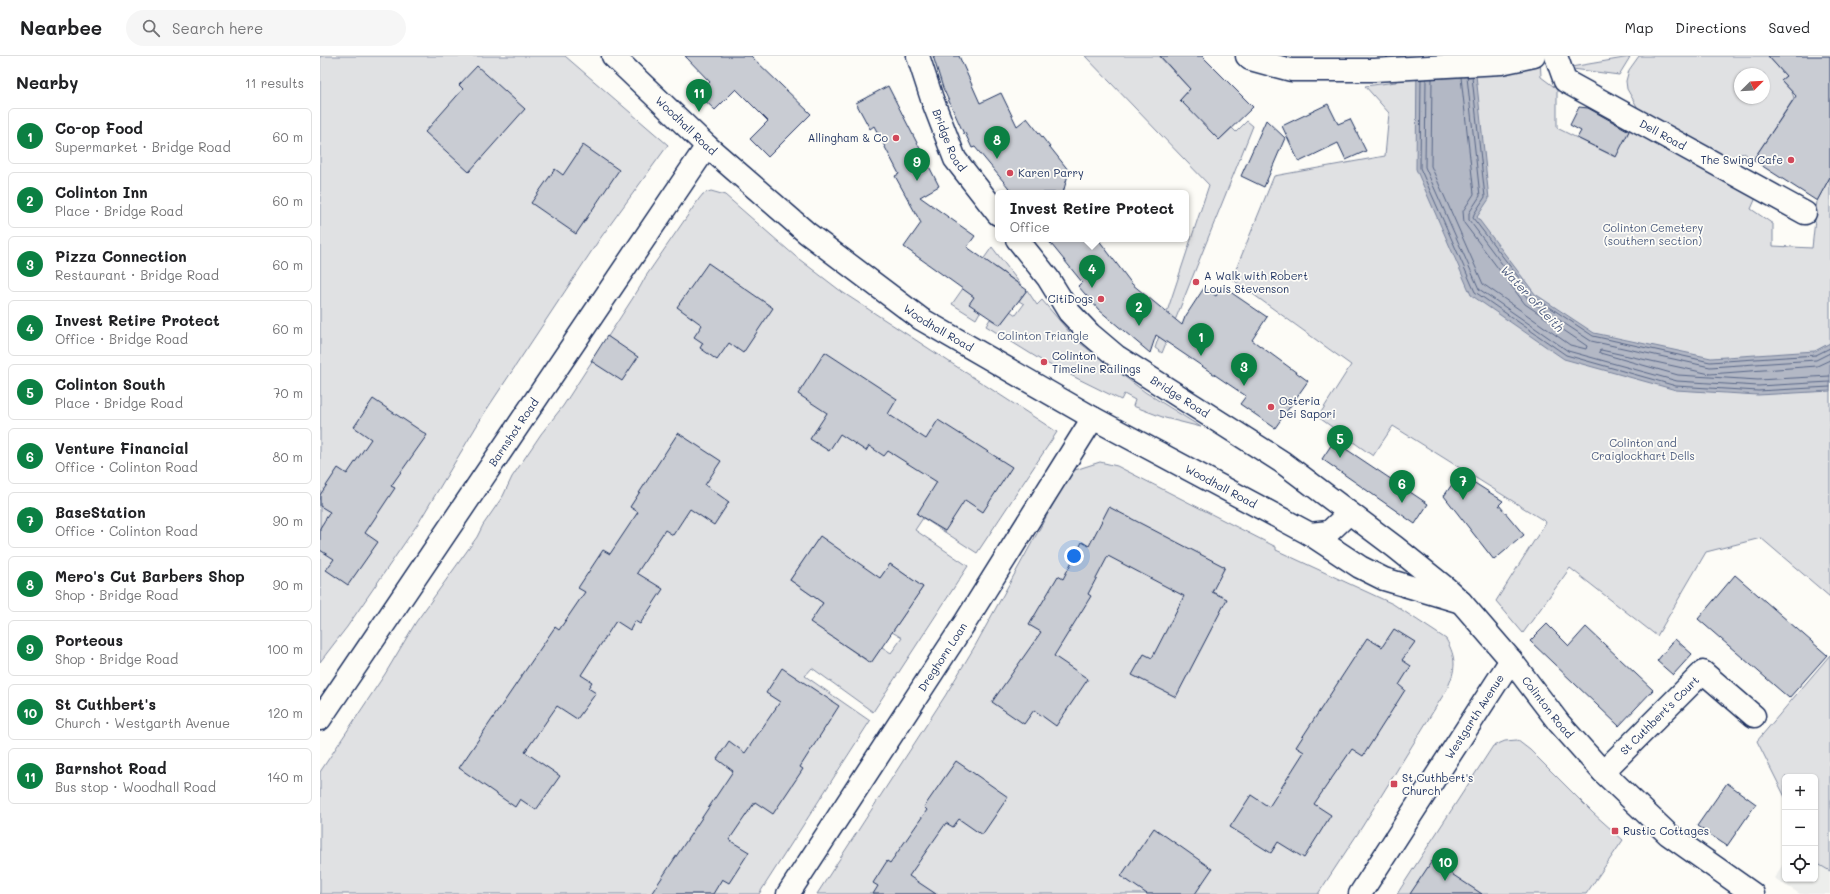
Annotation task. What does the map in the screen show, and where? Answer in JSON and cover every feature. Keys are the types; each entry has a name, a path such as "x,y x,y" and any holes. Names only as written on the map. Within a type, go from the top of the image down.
{"street":[{"name":"Woodhall Road","path":"613,56 707,146 807,233 921,319 1093,418 1310,534 1360,567 1384,579 1461,602"},
{"name":"Bridge Road","path":"918,56 932,99 955,159 995,210"},
{"path":"1247,56 1250,60 1374,70 1501,63 1534,56"},
{"name":"Dell Road","path":"1556,56 1566,81 1805,213"},
{"name":"Barnshot Road","path":"322,712 707,146"},
{"name":"Bridge Road","path":"1019,242 1048,278 1069,312 1090,334 1116,356 1282,462 1349,513"},
{"name":"Dreghorn Loan","path":"788,894 966,620 1093,418"},
{"path":"1310,534 1329,532 1349,513"},
{"name":"Colinton Road","path":"1349,513 1400,551 1461,602 1511,660 1558,723 1603,772 1668,834 1753,894"},
{"name":"Westgarth Avenue","path":"1360,894 1511,660"},
{"name":"St Cuthbert's Court","path":"1603,772 1703,672 1754,716"}],"shaded area":[{"path":"1818,864 1830,871 1830,894 1800,894 1774,878 1782,866 1782,882 1818,882"}],"green space":[{"path":"320,56 565,56 668,145 599,240 485,412 419,522 347,627 320,662"},
{"path":"1085,56 1159,56 1190,89 1180,100 1190,110 1217,121 1209,130 1219,140 1232,128 1236,132 1247,121 1253,126 1162,353 1155,348 1209,185"},
{"name":"Colinton and Craiglockhart Dells","path":"1393,56 1540,56 1541,77 1557,89 1557,128 1615,157 1631,127 1758,193 1751,209 1773,224 1773,246 1812,248 1817,201 1830,177 1830,597 1761,538 1706,552 1657,636 1570,568 1523,633 1496,601 1546,522 1393,426 1373,456 1318,417 1351,365 1232,279 1274,176 1385,156 1389,113 1365,86 1396,82"},
{"path":"1639,56 1768,56 1786,76 1781,80 1792,92 1794,98 1753,160 1744,153 1725,159 1639,110 1627,89 1626,81 1629,70"},
{"path":"1630,57 1619,75 1565,68"},
{"path":"711,191 725,195 795,256 842,292 1057,432 977,553 923,518 915,530 968,566 873,712 812,668 805,676 870,721 759,894 320,894 320,772 385,674 416,622 477,537 483,525 503,496 512,477 541,434 563,406 646,276 703,194","holes":["820,537 857,562 868,595 890,564 923,587 892,632 902,638 891,653 882,647 870,663 811,622 823,603 790,580"]},
{"path":"992,247 1021,285 995,267 980,312 976,319 952,304"},
{"name":"Colinton Triangle","path":"1027,290 1037,305 1042,300 1076,340 1145,392 1201,427 1165,418 1133,406 1135,400 1124,394 1121,400 1044,362 986,326 990,319 1000,325 1010,311 1016,315 1024,304 1019,301"},
{"path":"1100,462 1117,466 1276,547 1276,550 1393,604 1446,639 1454,658 1454,670 1447,689 1362,827 1318,894 817,894 945,696 975,646 1067,479 1075,470"},
{"path":"1830,655 1830,871 1818,864 1818,774 1782,774 1782,791 1757,741"},
{"path":"1517,740 1530,750 1593,813 1623,840 1586,894 1397,894 1493,746 1505,741"}],"water":[{"name":"Water of Leith","path":"1417,56 1474,56 1489,199 1477,217 1535,294 1594,333 1711,358 1815,351 1830,343 1830,391 1758,395 1676,390 1564,359 1471,295 1416,169"}],"building":[{"path":"685,56 751,56 811,114 768,157 750,139 768,121 736,89 715,110 698,94 710,82"},
{"path":"933,56 959,56 980,103 1001,93 1017,126 1027,118 1069,171 1064,190 1011,190 975,147 972,148 943,88"},
{"path":"1160,56 1202,56 1253,107 1219,140 1180,100 1190,89"},
{"path":"1768,56 1830,56 1830,177 1817,201 1753,160 1796,96 1781,80 1786,76"},
{"path":"477,66 525,109 469,172 425,132 463,89 459,85"},
{"path":"888,86 939,186 920,197 975,236 967,247 1027,290 1000,325 969,304 974,297 904,247 921,223 895,176 899,174 874,126 870,129 856,103"},
{"path":"1328,104 1338,124 1350,119 1366,151 1346,160 1338,143 1299,162 1282,126"},
{"path":"1579,107 1588,108 1629,131 1616,157 1577,138 1581,131 1570,125"},
{"path":"1266,120 1285,138 1264,187 1241,176"},
{"path":"583,145 619,170 576,234 531,203 555,169 563,175"},
{"path":"1049,242 1100,242 1132,284 1182,325 1185,317 1204,288 1216,296 1223,287 1267,317 1252,340 1308,381 1275,428 1240,404 1246,396 1156,335 1150,353 1099,310 1078,286 1082,282"},
{"path":"708,263 773,308 743,353 729,343 717,360 700,348 703,343 694,337 702,325 677,307"},
{"path":"607,336 638,357 622,381 591,361"},
{"path":"825,352 897,399 888,414 926,439 938,420 1012,467 983,512 965,500 945,531 917,514 937,482 888,451 884,456 869,446 866,451 840,434 829,451 810,439 827,413 798,394"},
{"path":"373,399 427,435 391,486 395,488 365,533 378,542 348,585 326,570 334,559 320,550 320,528 330,512 320,506 320,495 338,468 347,474 371,439 354,427"},
{"path":"678,433 721,461 705,485 729,502 714,525 690,509 673,535 665,530 637,573 663,589 640,624 635,621 630,630 616,621 581,675 592,682 588,688 596,693 577,719 557,706 525,752 560,776 536,810 520,799 515,807 459,768 555,627 559,630 585,592 578,588 603,550 610,554 638,512 630,507"},
{"path":"1334,441 1428,504 1415,524 1322,459"},
{"path":"1455,480 1466,487 1470,480 1503,501 1499,505 1524,535 1494,560 1444,496"},
{"path":"1109,507 1225,567 1212,592 1227,599 1176,697 1132,675 1144,654 1152,658 1184,596 1108,556 1088,594 1091,596 1054,656 1088,679 1056,726 1034,710 1024,724 992,702 1041,632 1029,625 1058,576 1063,579 1082,542 1089,546"},
{"path":"820,536 880,578 890,564 923,587 871,663 810,622 823,603 790,580"},
{"path":"1735,575 1827,655 1789,698 1698,619"},
{"path":"1547,624 1569,646 1586,627 1653,690 1619,726 1530,641"},
{"path":"1394,629 1415,642 1402,660 1411,666 1399,685 1405,690 1363,756 1352,749 1314,804 1331,815 1304,858 1278,842 1271,853 1230,827 1251,795 1269,807 1304,752 1296,747 1367,638 1382,647"},
{"path":"1675,639 1692,654 1673,675 1657,661"},
{"path":"782,668 839,706 800,767 803,769 773,814 755,802 729,840 749,852 729,883 722,879 713,894 651,894 733,771 717,759 729,741 745,753 780,702 766,693"},
{"path":"956,761 1008,797 982,835 959,819 953,827 946,823 909,876 936,894 873,894 878,886 873,883 887,861 890,863 927,810 924,807"},
{"path":"1727,783 1756,804 1727,846 1697,826"},
{"path":"1154,828 1212,869 1195,894 1147,894 1121,876"},
{"path":"1432,861 1482,894 1410,894"}],"place":[{"name":"Barnshot Road","path":"699,112"},
{"name":"Allingham & Co","path":"896,138"},
{"name":"Mero's Cut Barbers Shop","path":"997,159"},
{"name":"The Swing Cafe","path":"1791,160"},
{"name":"Karen Parry","path":"1010,173"},
{"name":"Porteous","path":"917,181"},
{"name":"A Walk with Robert Louis Stevenson","path":"1196,282"},
{"name":"Invest Retire Protect","path":"1092,288"},
{"name":"CitiDogs","path":"1101,299"},
{"name":"Colinton Inn","path":"1139,326"},
{"name":"Co-op Food","path":"1201,356"},
{"name":"Colinton Timeline Railings","path":"1044,362"},
{"name":"Pizza Connection","path":"1244,386"},
{"name":"Osteria Dei Sapori","path":"1271,407"},
{"name":"Colinton South","path":"1340,458"},
{"name":"BaseStation","path":"1463,500"},
{"name":"Venture Financial","path":"1402,503"},
{"name":"St Cuthbert's Church","path":"1394,784"},
{"name":"Rustic Cottages","path":"1615,831"},
{"name":"St Cuthbert's","path":"1445,881"}],"park label":[{"name":"Colinton Cemetery (southern section)","path":"1653,234"}]}
